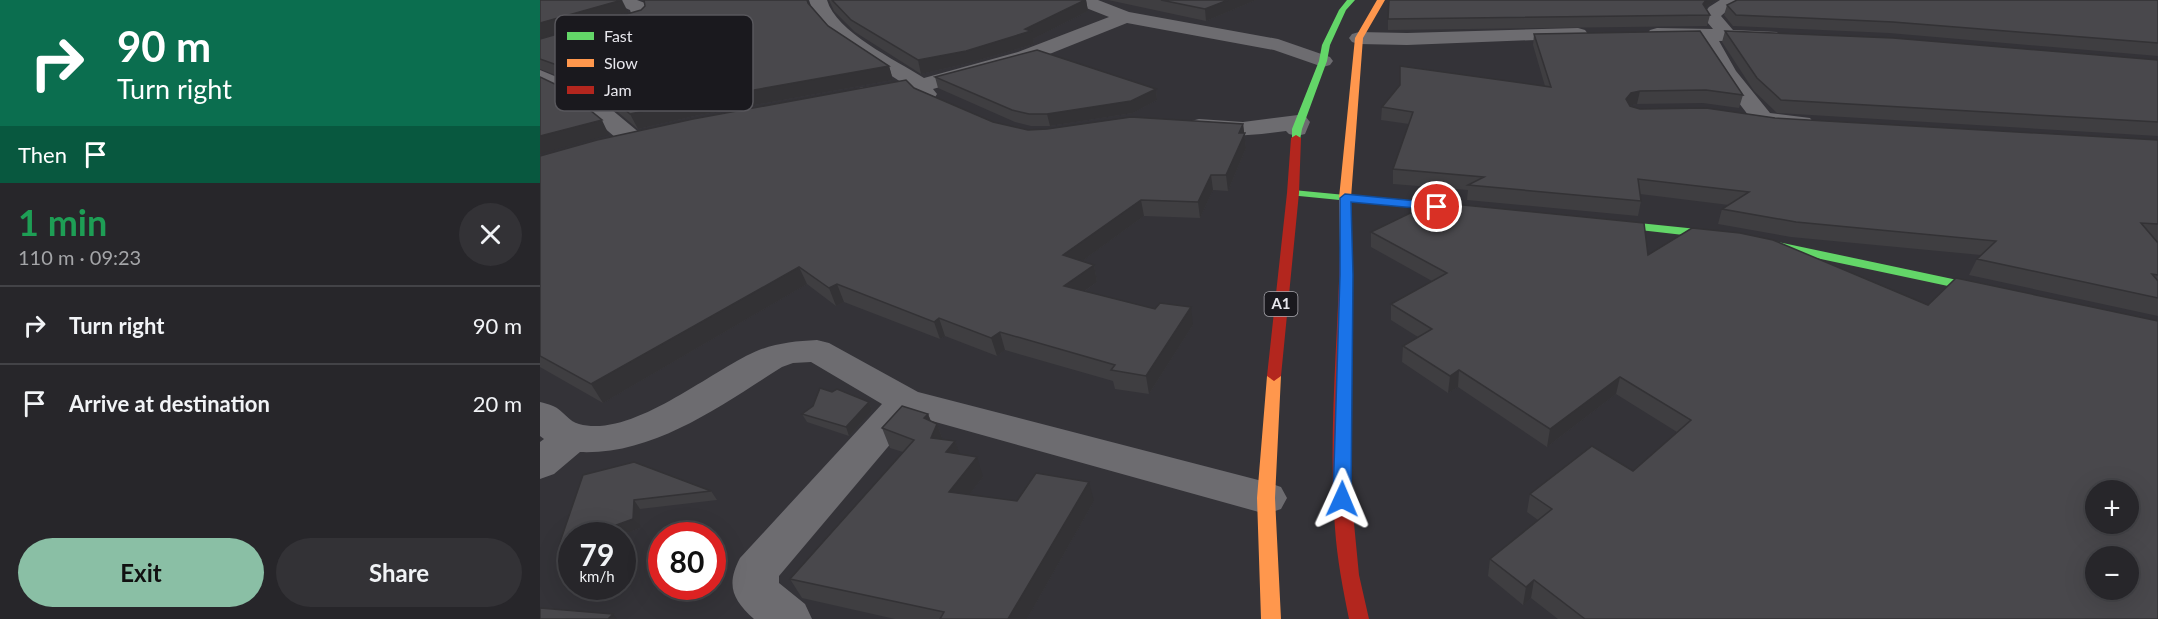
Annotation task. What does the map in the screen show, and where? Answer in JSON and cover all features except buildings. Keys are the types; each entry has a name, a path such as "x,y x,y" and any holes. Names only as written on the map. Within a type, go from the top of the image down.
{"main road":[{"name":"A1","path":"1271,619 1266,498 1275,369 1293,193 1297,129 1323,61 1326,45 1351,0"},
{"path":"1359,619 1354,600 1342,499 1347,275 1345,198 1359,38 1381,0"},
{"path":"1293,193 1488,212"},
{"path":"1582,221 1736,237 2006,294"}],"street":[{"path":"622,0 639,7 640,15"},
{"path":"818,0 821,11 842,34 920,85 921,90 927,95 947,104"},
{"path":"1082,0 1125,17 1278,45 1323,61"},
{"path":"1756,0 1730,1 1716,8 1712,16 1727,73 1763,119 1771,122"},
{"path":"849,97 920,85 1043,51 1125,17"},
{"path":"1359,38 1407,39 1593,34"},
{"path":"1635,34 1785,37"},
{"path":"540,46 555,42"},
{"path":"540,76 555,83"},
{"path":"599,111 632,139"},
{"path":"1737,117 1771,122 1830,125"},
{"path":"1174,125 1243,129 1298,122 1297,129"},
{"path":"610,144 654,134"},
{"path":"540,415 572,437 601,440 660,423 770,359 789,352 817,351 906,401 1266,498"},
{"path":"788,619 756,592 756,571 906,401"},
{"path":"540,464 572,437"}],"traffic: fast":[{"path":"1296,138 1297,129 1323,61 1326,45 1343,10 1351,0"},
{"path":"1293,193 1471,210"},
{"path":"1600,223 1736,237 1995,292"}],"traffic: slow":[{"path":"1346,248 1345,198 1359,38 1381,0"},
{"path":"1271,619 1266,498 1274,376"}],"traffic: jam":[{"path":"1274,376 1293,193 1296,138"},
{"path":"1346,248 1341,435 1342,482 1344,529 1359,619"}],"route":[{"path":"1342,499 1347,275 1345,198 1437,207"}]}
